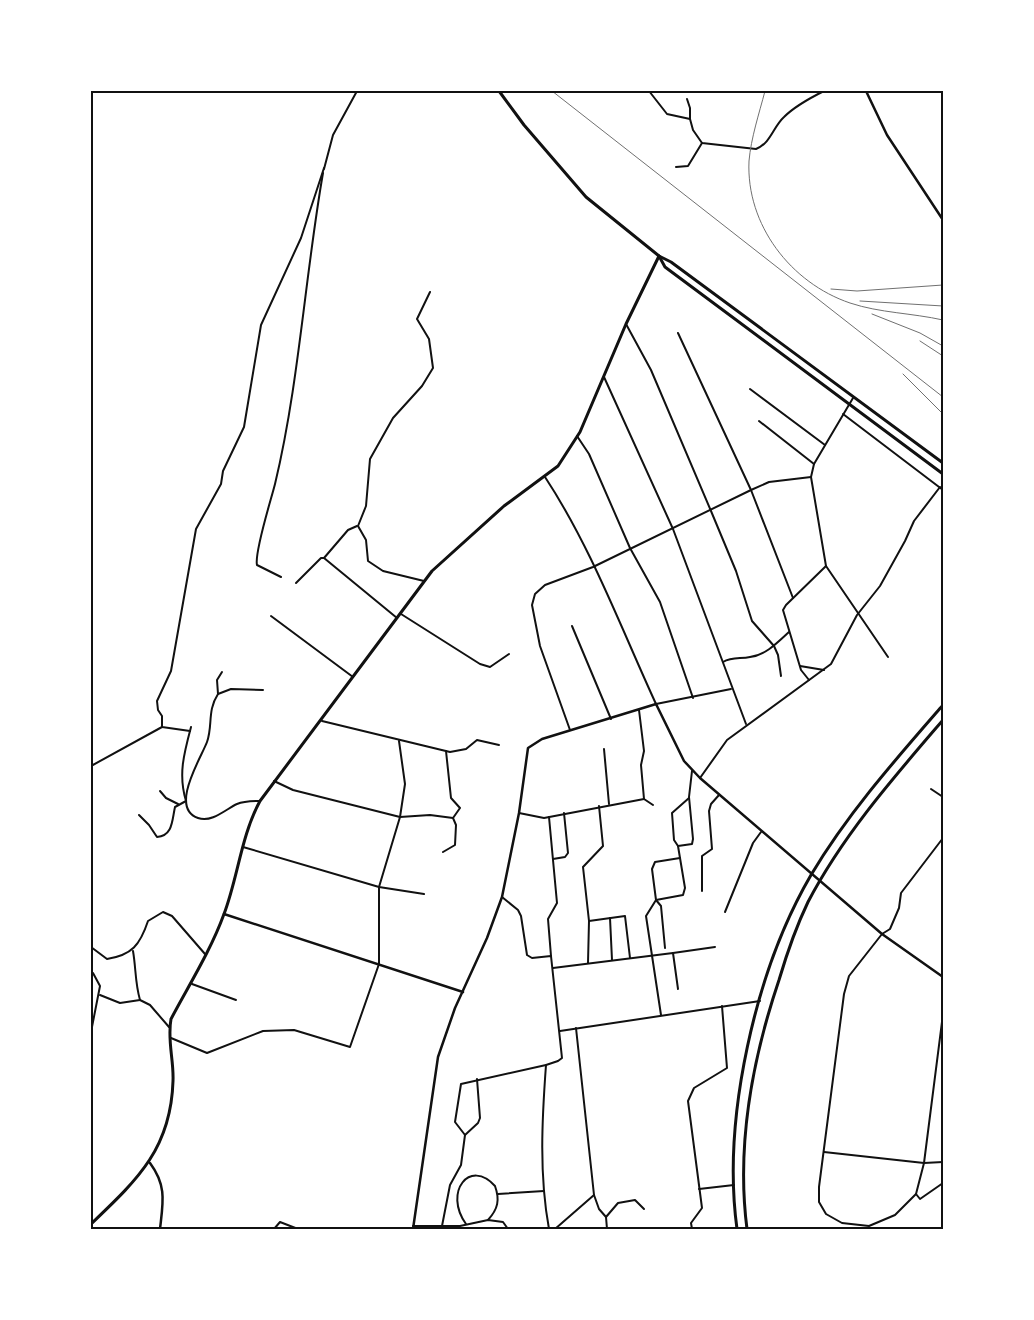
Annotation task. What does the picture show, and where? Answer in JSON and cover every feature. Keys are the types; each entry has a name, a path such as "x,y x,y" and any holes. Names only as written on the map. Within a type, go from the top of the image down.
{"main road":[{"path":"499,91 524,125 586,198 659,256 671,262 943,463"},
{"path":"91,1224 138,1178 150,1163 164,1130 170,1106 174,1068 169,1037 171,1019 224,914 254,812 260,801 322,721 432,571 504,506 558,466 578,436 626,324 659,256"},
{"path":"659,256 665,266 943,474"},
{"path":"737,1229 732,1156 736,1110 760,1001 780,941 811,875 843,827 889,768 943,705"},
{"path":"748,1229 743,1155 746,1111 757,1056 790,945 819,882 857,826 943,720"}],"street":[{"path":"162,727 162,716 156,701 171,671 196,529 221,484 223,471 244,427 261,325 301,238 333,135 357,91"},
{"path":"649,91 668,114 690,119"},
{"path":"687,99 693,130 702,143 756,150 764,146 783,118 810,98 824,91"},
{"path":"866,91 887,135 943,220"},
{"path":"676,167 688,166 702,143"},
{"path":"281,577 257,565 255,556 263,535 282,456 324,168"},
{"path":"296,583 321,558 324,558 348,530 358,526 366,506 370,460 393,418 422,386 433,368 429,339 417,320 430,292"},
{"path":"626,324 651,370 711,511 736,571 752,621 774,646 778,655 780,676"},
{"path":"678,333 751,490 793,598"},
{"path":"604,377 673,529 746,725"},
{"path":"750,389 825,446"},
{"path":"854,398 814,464 811,477 826,566 857,615 888,657"},
{"path":"843,414 943,490"},
{"path":"759,421 814,464"},
{"path":"578,436 589,454 630,548 660,602 693,698"},
{"path":"545,477 561,500 678,751 692,771 819,882 882,934 943,976"},
{"path":"570,730 540,646 532,605 536,594 545,585 593,566 769,482 811,477"},
{"path":"700,778 727,740 831,664 857,615 880,586 905,541 914,520 940,487"},
{"path":"358,526 366,540 366,556 368,561 383,571 424,581"},
{"path":"324,558 397,618"},
{"path":"809,680 800,666 784,610 793,598 826,566"},
{"path":"400,614 480,664 490,667 509,654"},
{"path":"271,616 353,677"},
{"path":"572,626 611,719"},
{"path":"722,662 730,658 759,655 774,646 790,632"},
{"path":"800,666 824,670"},
{"path":"186,801 195,765 207,742 211,707 218,694 217,680 222,672"},
{"path":"218,694 231,689 263,690"},
{"path":"508,1229 503,1222 488,1220 460,1227 413,1227 434,1074 441,1049 502,897 519,813 528,748 542,739 656,704 732,689"},
{"path":"639,710 644,751 641,765 644,799"},
{"path":"322,721 446,751 466,749 477,740 499,745"},
{"path":"91,766 162,727 191,729 183,751 181,786 193,815 200,819 209,819 238,803 260,801"},
{"path":"169,1037 207,1054 263,1031 294,1030 350,1047 380,964 379,887 400,817 405,784 399,741"},
{"path":"604,749 609,804"},
{"path":"446,751 451,798 460,808 453,818"},
{"path":"678,846 692,844 693,839 689,797 692,771"},
{"path":"274,781 294,790 400,817 430,815 453,818"},
{"path":"932,789 943,797"},
{"path":"160,791 166,798 179,804"},
{"path":"702,891 702,856 712,849 710,808 719,795"},
{"path":"661,1015 646,916 656,900 682,895 685,888 678,846 674,840 672,813 689,797"},
{"path":"519,813 544,818 609,804 644,799 653,805"},
{"path":"139,815 149,825 155,836 163,837 172,827 175,807 186,801"},
{"path":"588,963 589,920 583,867 603,846 599,806"},
{"path":"553,859 565,857 568,853 564,813"},
{"path":"465,1135 455,1122 459,1088 464,1082 546,1065 561,1060 560,1031 548,919 557,903 549,817"},
{"path":"443,852 455,845 456,825 453,818"},
{"path":"725,912 753,843 761,832"},
{"path":"943,838 901,893 894,922 890,930 882,934 849,976 844,994 819,1202 826,1214 842,1223 868,1226 895,1215 916,1194 924,1163 943,1014"},
{"path":"243,847 379,887 424,894"},
{"path":"665,948 661,906 656,900 652,869 655,862 680,858"},
{"path":"502,897 518,910 521,916 527,955 532,958 552,956"},
{"path":"91,948 107,959 119,957 133,951 146,929 148,921 163,912 168,913 178,922 205,954"},
{"path":"224,914 463,992"},
{"path":"589,920 625,916 630,958"},
{"path":"610,918 612,960"},
{"path":"943,922 943,927"},
{"path":"553,968 715,947"},
{"path":"133,951 136,966 135,982 140,1000"},
{"path":"673,953 678,989"},
{"path":"91,1032 93,1016 100,995 100,986 93,973"},
{"path":"189,984 236,1000"},
{"path":"100,995 120,1003 140,1000 150,1005 170,1028"},
{"path":"560,1031 760,1001"},
{"path":"692,1229 691,1222 702,1208 688,1101 694,1088 727,1068 722,1006"},
{"path":"576,1028 594,1195 599,1209 606,1217 608,1229"},
{"path":"938,1044 943,1045"},
{"path":"546,1065 542,1120 544,1191 549,1229"},
{"path":"442,1226 450,1185 462,1165 465,1135 478,1123 480,1118 477,1079"},
{"path":"824,1152 924,1163 943,1162"},
{"path":"150,1163 159,1174 163,1188 160,1229"},
{"path":"466,1224 459,1214 456,1196 460,1184 470,1178 482,1177 491,1182 498,1194 497,1208 488,1220"},
{"path":"916,1194 920,1199 943,1183"},
{"path":"699,1189 734,1185"},
{"path":"498,1194 544,1191"},
{"path":"555,1229 594,1195"},
{"path":"606,1217 618,1203 635,1200 644,1209"},
{"path":"274,1229 280,1222 298,1229"}],"railway":[{"path":"552,91 943,397"},
{"path":"765,91 750,152 750,185 755,207 764,229 776,248 791,266 829,294 850,303 873,309 943,320"},
{"path":"831,289 857,291 943,285"},
{"path":"860,301 943,306"},
{"path":"872,314 920,333 943,346"},
{"path":"920,341 943,356"},
{"path":"903,374 943,414"}]}
